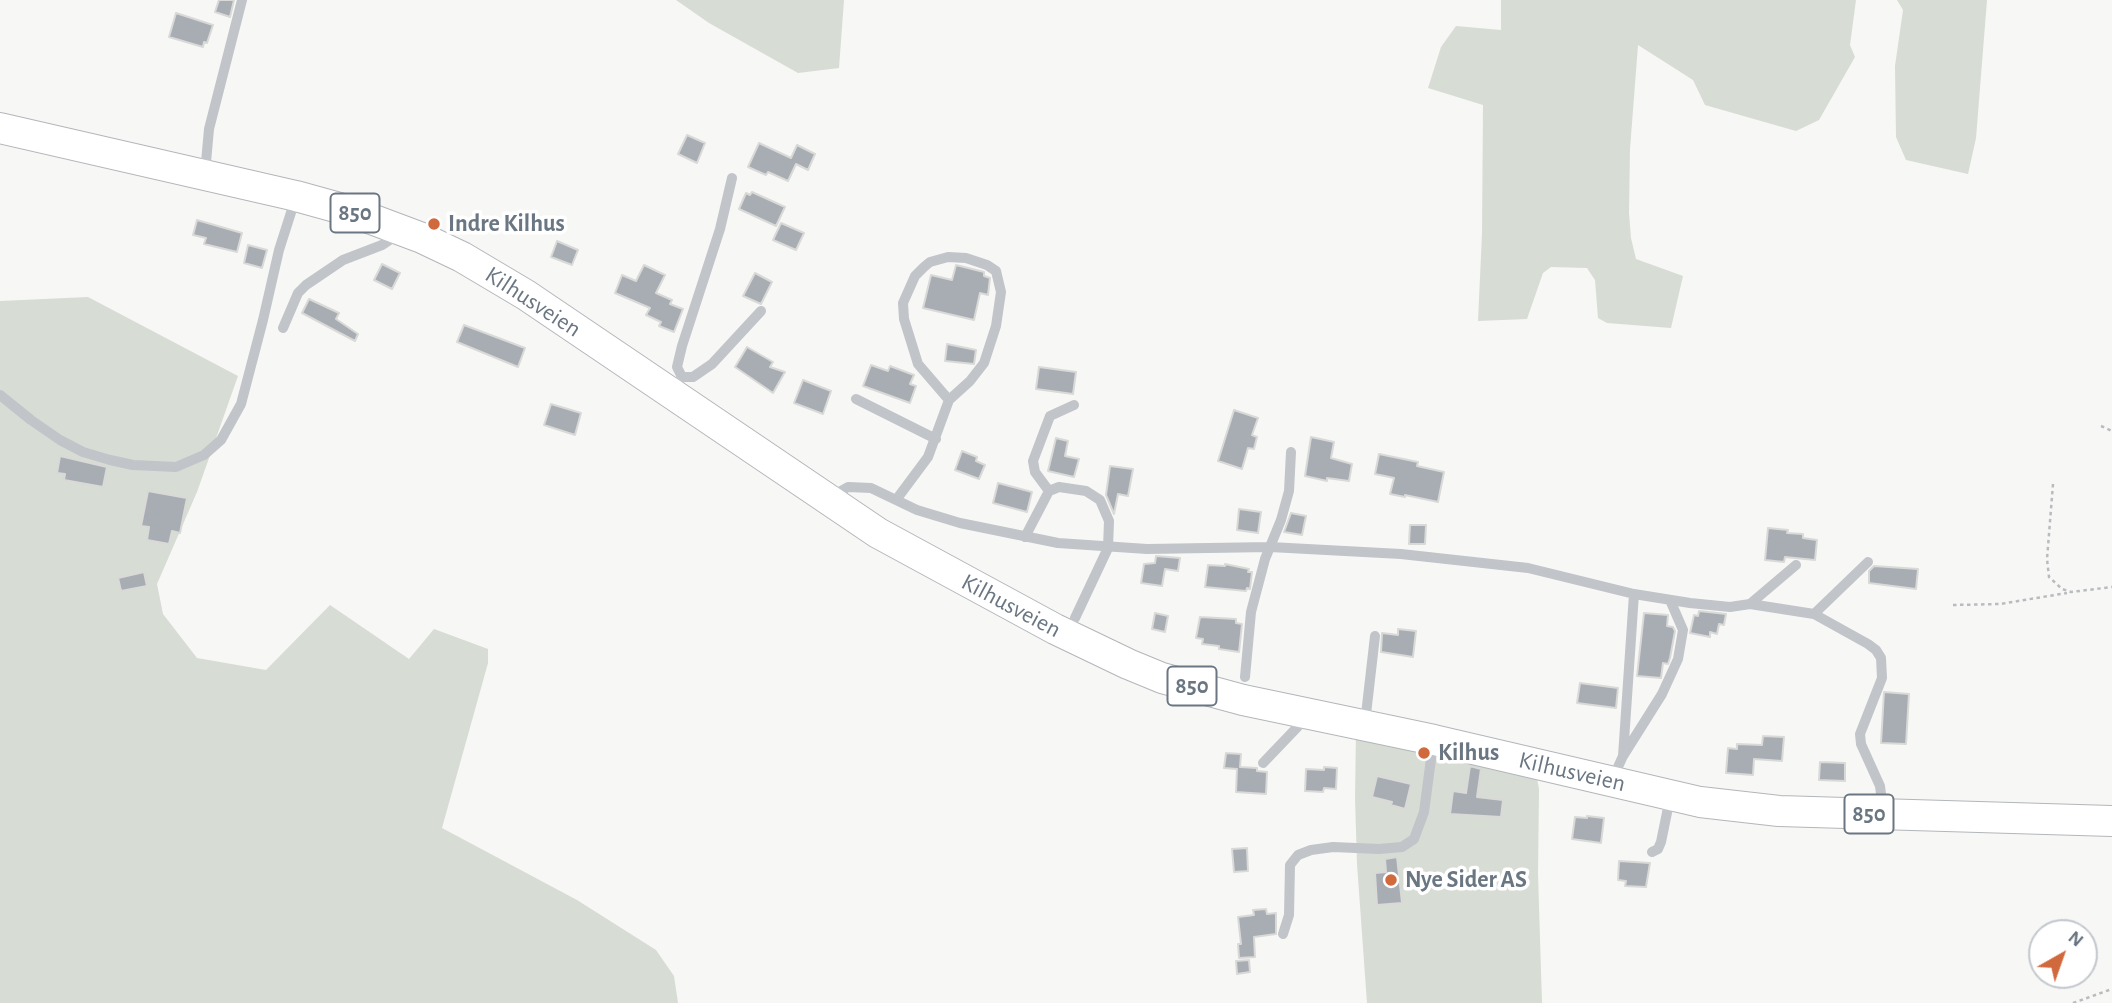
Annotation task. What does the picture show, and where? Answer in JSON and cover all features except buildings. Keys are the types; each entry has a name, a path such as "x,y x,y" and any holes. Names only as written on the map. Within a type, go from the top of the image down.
{"main road":[{"name":"Kilhusveien","path":"0,128 205,173 350,211 403,230 462,257 676,385 827,500 878,533 1055,629 1128,664 1198,688 1365,727 1617,769 1671,795 1748,808 2112,821"}],"lane":[{"path":"205,173 209,129 242,0"},
{"path":"732,178 720,229 682,346 676,385 712,365 761,311"},
{"path":"0,395 61,440 83,452 110,460 133,465 176,467 204,455 221,440 241,404 279,250 296,196"},
{"path":"283,328 299,293 313,280 343,260 382,244 403,230"},
{"path":"896,500 922,468 936,439 949,400 970,382 984,363 996,326 1001,302 996,271 966,258 948,257 930,262 915,276 903,303 904,319 918,364 949,400"},
{"path":"856,399 936,439"},
{"path":"1049,491 1035,472 1033,461 1050,416 1074,405"},
{"path":"1245,677 1251,612 1260,576 1289,491 1291,452"},
{"path":"827,500 842,489 859,486 871,488 917,510 960,523 1059,543 1108,548 1270,547 1402,554 1520,567 1670,600 1730,607 1750,604 1814,614 1868,644 1881,658 1882,678 1860,734 1861,744 1880,786 1883,814"},
{"path":"1026,537 1049,491 1059,487 1079,489 1100,500 1109,521 1108,548 1075,618"},
{"path":"1814,614 1868,562"},
{"path":"1750,604 1796,565"},
{"path":"1617,769 1634,594"},
{"path":"1617,769 1662,694 1678,659 1683,630 1670,600"},
{"path":"1365,727 1375,636"},
{"path":"1263,762 1309,715"},
{"path":"1283,934 1289,915 1290,865 1298,855 1333,846 1379,849 1402,847 1414,839 1424,812 1434,740"},
{"path":"1651,852 1658,849 1661,842 1671,795"}],"path":[{"path":"2101,426 2112,431"},
{"path":"2053,484 2047,559 2049,577 2054,583 2071,592"},
{"path":"1953,605 2000,604 2112,587"},
{"path":"2073,1003 2112,989"}],"shaded area":[{"path":"676,0 844,0 839,68 798,73 709,23"},
{"path":"1501,0 1856,0 1850,45 1855,57 1819,120 1796,131 1705,105 1693,80 1638,45 1630,149 1631,238 1636,259 1683,276 1671,328 1607,323 1598,318 1595,280 1587,268 1551,267 1543,273 1527,319 1478,321 1483,105 1428,88 1441,47 1456,26 1501,30"},
{"path":"1897,0 1987,0 1976,138 1968,174 1906,160 1896,137 1895,66 1903,10"},
{"path":"88,297 238,376 197,492 157,584 163,614 197,658 266,670 330,605 409,659 434,629 488,649 488,663 442,828 577,900 656,950 674,976 678,1003 0,1003 0,301"},
{"path":"1356,730 1532,752 1539,789 1538,874 1542,1003 1367,1003 1357,864"}],"place":[{"name":"Indre Kilhus","path":"434,224"},
{"name":"Kilhus","path":"1424,753"},
{"name":"Nye Sider AS","path":"1391,880"}]}
